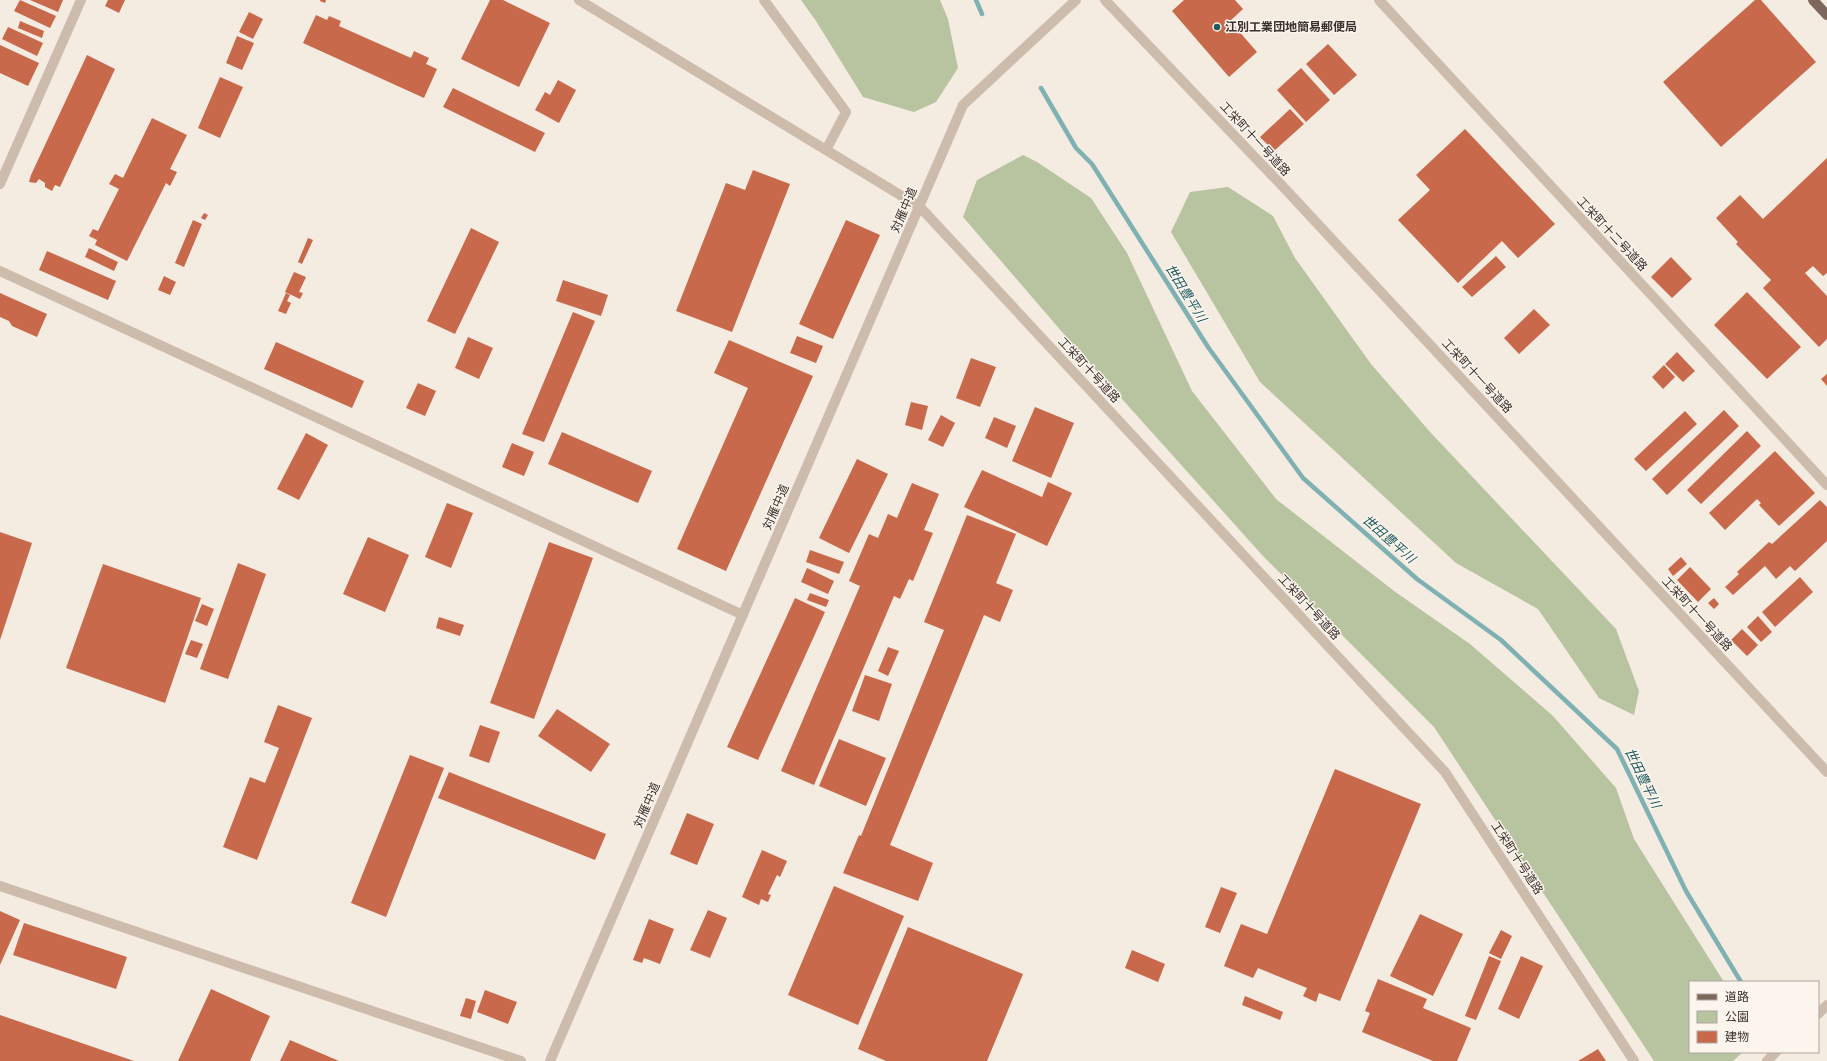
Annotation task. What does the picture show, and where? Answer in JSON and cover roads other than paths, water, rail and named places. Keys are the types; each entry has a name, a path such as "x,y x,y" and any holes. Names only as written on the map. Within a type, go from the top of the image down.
{"main road":[{"path":"1813,0 1827,15"}],"street":[{"path":"0,184 81,0"},
{"name":"工栄町十号道路","path":"579,0 920,207 1445,772 1634,1061"},
{"path":"764,0 846,112 826,150"},
{"name":"対雁中道","path":"550,1061 963,105 1076,0"},
{"name":"工栄町十一号道路","path":"1105,0 1288,192 1827,772"},
{"name":"工栄町十二号道路","path":"1378,0 1827,485"},
{"path":"0,271 743,615"},
{"path":"0,886 521,1061"},
{"path":"1819,1013 1827,1005"},
{"path":"1767,1061 1775,1053"}],"waterway":[{"name":"世田豊平川","path":"976,0 982,14"},
{"name":"世田豊平川","path":"1041,88 1076,148 1092,164 1208,347 1303,478 1417,579 1501,640 1617,749 1686,891 1740,981"}],"place":[{"name":"江別工業団地簡易郵便局","path":"1217,27"}]}
